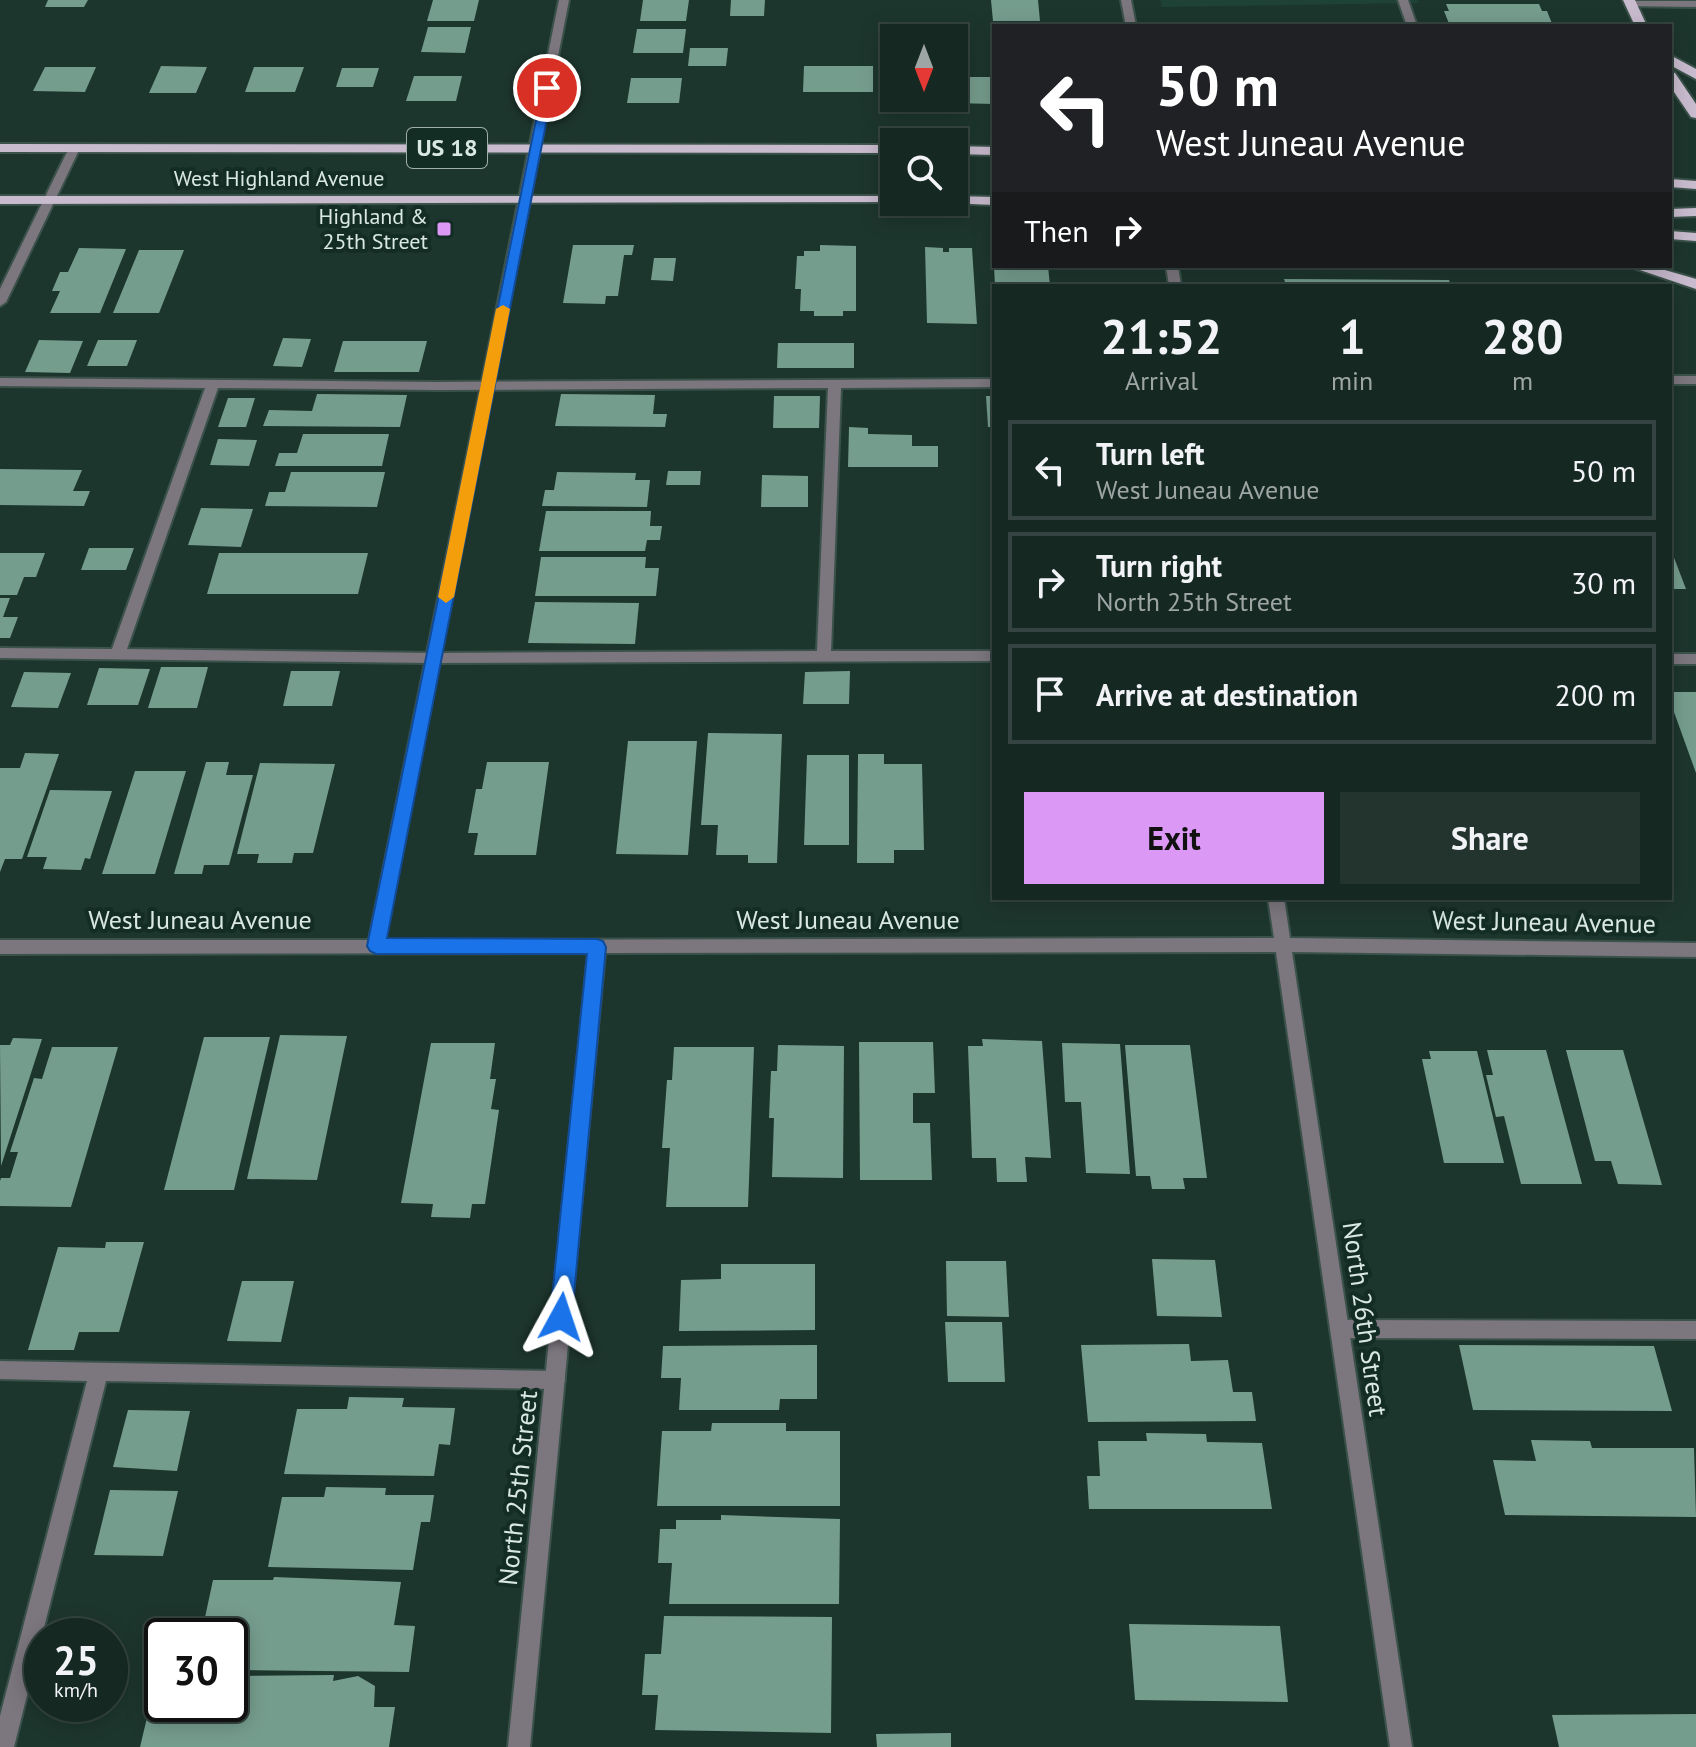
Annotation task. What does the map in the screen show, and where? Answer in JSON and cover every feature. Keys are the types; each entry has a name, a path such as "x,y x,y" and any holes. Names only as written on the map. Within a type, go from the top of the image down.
{"main road":[{"path":"1630,2 1640,24"},
{"path":"1672,60 1696,75"},
{"path":"1672,79 1696,114"},
{"name":"West Highland Avenue","path":"0,148 880,149"},
{"path":"968,150 992,151"},
{"path":"1672,183 1696,185"},
{"name":"West Highland Avenue","path":"0,200 880,200"},
{"path":"968,200 992,201"},
{"path":"1672,213 1696,212"},
{"path":"1672,235 1696,237"},
{"path":"1642,268 1696,284"}],"street":[{"path":"376,946 564,0"},
{"path":"1126,0 1131,24"},
{"path":"1403,0 1411,24"},
{"path":"1630,2 1696,4"},
{"path":"0,302 74,148"},
{"path":"1672,380 1696,380"},
{"path":"0,382 488,386 992,383"},
{"path":"118,654 213,384"},
{"path":"824,657 835,384"},
{"path":"0,653 434,658 992,656"},
{"path":"1672,659 1696,659"},
{"name":"North 26th Street","path":"1276,900 1401,1747"},
{"name":"West Juneau Avenue","path":"0,947 1284,945 1696,950"},
{"name":"North 25th Street","path":"519,1747 597,947"},
{"path":"1340,1329 1696,1330"},
{"path":"0,1370 555,1380"},
{"path":"3,1747 99,1371"}],"shaded area":[{"path":"1160,0 1418,0 1419,3 1162,7"}],"building":[{"path":"48,0 88,0 84,7 45,7"},
{"path":"433,0 479,0 474,21 427,21"},
{"path":"643,0 689,0 686,21 640,21"},
{"path":"731,0 765,0 764,16 730,16"},
{"path":"991,0 1038,0 1040,21 993,21"},
{"path":"1446,4 1539,4 1542,11 1547,11 1552,24 1449,24 1444,11 1449,11"},
{"path":"428,27 471,27 465,53 421,52"},
{"path":"637,29 686,29 683,53 633,53"},
{"path":"690,48 728,48 726,66 688,66"},
{"path":"161,66 207,67 196,93 149,93"},
{"path":"804,66 873,66 873,92 803,92"},
{"path":"45,67 96,67 85,92 33,91"},
{"path":"254,67 304,67 295,92 245,92"},
{"path":"342,68 379,68 373,87 336,87"},
{"path":"414,76 462,76 456,101 406,101"},
{"path":"968,77 992,77 992,104 968,103"},
{"path":"631,78 682,78 679,103 627,103"},
{"path":"573,245 634,245 632,255 624,255 618,296 606,296 605,304 563,303"},
{"path":"820,245 856,246 856,311 843,311 843,316 814,316 814,311 800,311 801,289 795,289 797,256 804,256 804,251 820,251"},
{"path":"925,247 943,248 943,252 949,252 949,248 972,248 977,324 927,323"},
{"path":"79,248 126,249 100,313 50,313 60,291 52,291 60,272 68,272"},
{"path":"139,250 184,250 159,313 113,313"},
{"path":"654,258 676,258 673,281 651,280"},
{"path":"994,268 1048,268 1050,284 995,284"},
{"path":"1284,279 1449,280 1450,284 1272,282 1285,282"},
{"path":"283,338 311,339 302,367 273,366"},
{"path":"39,340 83,341 70,373 25,372"},
{"path":"98,340 137,340 127,366 87,366"},
{"path":"343,341 427,341 419,372 334,372"},
{"path":"778,343 854,343 854,368 777,368"},
{"path":"317,394 407,395 400,427 263,426 269,410 312,411"},
{"path":"561,394 655,395 653,414 667,414 665,427 555,426"},
{"path":"774,396 820,396 819,428 773,428"},
{"path":"986,396 992,396 992,427 988,427"},
{"path":"228,398 255,398 246,427 218,427"},
{"path":"849,427 868,428 868,434 912,435 912,446 938,446 938,467 848,467"},
{"path":"303,434 389,434 382,466 275,466 279,453 297,453"},
{"path":"218,439 257,440 249,466 210,465"},
{"path":"0,469 82,470 73,491 90,491 84,506 0,505"},
{"path":"668,471 701,471 700,485 666,485"},
{"path":"291,472 385,472 377,507 265,506 269,492 285,492"},
{"path":"557,472 636,473 635,480 650,480 647,507 542,506 545,490 554,490"},
{"path":"762,475 808,476 808,507 761,507"},
{"path":"201,508 253,509 241,547 188,545"},
{"path":"546,511 651,511 650,526 662,526 660,540 647,540 645,551 539,551"},
{"path":"89,548 134,548 126,570 81,570"},
{"path":"0,553 45,553 36,577 24,577 17,595 0,595"},
{"path":"219,553 368,553 358,594 207,594"},
{"path":"1672,555 1673,555 1686,589 1672,589"},
{"path":"541,557 646,557 645,568 659,568 656,596 535,596"},
{"path":"0,598 10,598 3,617 18,617 10,638 0,638"},
{"path":"535,602 639,603 635,644 528,643"},
{"path":"161,667 208,667 197,708 148,708"},
{"path":"99,668 150,669 138,705 87,705"},
{"path":"291,671 340,671 332,706 283,706"},
{"path":"850,671 849,704 803,704 805,672"},
{"path":"24,672 71,673 58,708 11,707"},
{"path":"1672,692 1696,692 1696,773 1672,707"},
{"path":"708,733 782,734 777,863 748,863 748,855 716,855 718,825 701,825"},
{"path":"628,741 697,741 688,855 616,854"},
{"path":"25,753 59,754 22,859 5,859 0,872 0,768 20,768"},
{"path":"858,754 884,754 884,764 922,764 924,850 894,850 894,863 857,863"},
{"path":"807,755 849,755 849,845 804,845"},
{"path":"206,762 229,762 226,775 253,775 229,865 204,865 202,874 174,874"},
{"path":"487,762 549,762 536,855 474,855 478,833 468,833 476,789 482,789"},
{"path":"260,763 335,764 313,853 294,853 292,863 257,863 259,854 237,854"},
{"path":"135,771 186,771 155,874 102,874"},
{"path":"50,790 112,791 90,859 85,858 81,870 43,869 47,857 27,857"},
{"path":"280,1035 347,1036 317,1180 247,1179"},
{"path":"204,1037 270,1037 234,1190 164,1190"},
{"path":"13,1038 42,1039 1,1166 0,1045 10,1045"},
{"path":"982,1039 1042,1041 1051,1158 1025,1157 1027,1182 997,1182 996,1158 972,1158 968,1046 983,1046"},
{"path":"859,1042 933,1042 935,1093 913,1093 913,1123 930,1123 932,1180 860,1180"},
{"path":"431,1043 495,1043 490,1079 496,1079 491,1109 499,1110 485,1204 472,1204 470,1218 431,1217 433,1204 401,1203"},
{"path":"1062,1043 1120,1044 1130,1174 1086,1173 1081,1102 1065,1102"},
{"path":"778,1045 844,1046 843,1178 772,1177 774,1118 769,1118 771,1071 777,1071"},
{"path":"1125,1045 1190,1045 1207,1178 1183,1178 1185,1189 1152,1189 1150,1176 1136,1176"},
{"path":"52,1047 118,1047 71,1207 0,1206 0,1181 1,1178 10,1178 18,1152 10,1152 34,1078 42,1079"},
{"path":"674,1047 754,1047 748,1207 666,1207 670,1148 662,1148 667,1080 672,1080"},
{"path":"1487,1050 1546,1050 1582,1184 1521,1184 1504,1116 1496,1117 1486,1075 1493,1075"},
{"path":"1566,1050 1623,1050 1662,1185 1618,1184 1611,1161 1595,1161"},
{"path":"1429,1051 1477,1051 1504,1163 1444,1163 1422,1059 1431,1059"},
{"path":"106,1242 144,1242 119,1332 79,1332 74,1350 28,1350 58,1247 105,1248"},
{"path":"1152,1259 1215,1260 1222,1317 1157,1316"},
{"path":"946,1261 1006,1261 1009,1317 947,1316"},
{"path":"721,1264 815,1264 815,1330 679,1331 681,1280 721,1279"},
{"path":"242,1281 294,1281 281,1342 227,1341"},
{"path":"945,1322 1002,1322 1005,1382 948,1382"},
{"path":"1189,1344 1191,1361 1228,1360 1233,1392 1252,1392 1256,1421 1088,1422 1081,1345"},
{"path":"817,1345 817,1399 780,1399 779,1410 679,1410 681,1378 661,1378 663,1346"},
{"path":"1459,1345 1654,1346 1672,1411 1473,1410"},
{"path":"349,1397 404,1398 402,1407 455,1408 450,1445 439,1444 434,1476 284,1474 297,1409 347,1409"},
{"path":"128,1410 190,1411 177,1471 113,1467"},
{"path":"712,1423 786,1423 786,1431 840,1431 840,1506 657,1506 662,1431 711,1431"},
{"path":"1146,1433 1206,1434 1207,1442 1262,1443 1272,1509 1089,1509 1087,1476 1100,1476 1098,1441 1147,1441"},
{"path":"1531,1440 1590,1441 1592,1448 1694,1448 1696,1517 1505,1515 1493,1460 1536,1461"},
{"path":"326,1487 386,1488 385,1495 434,1495 430,1522 421,1522 413,1570 268,1567 282,1497 324,1497"},
{"path":"110,1490 178,1491 163,1556 94,1555"},
{"path":"721,1515 840,1519 839,1604 669,1604 672,1563 658,1563 660,1529 676,1529 676,1520 721,1520"},
{"path":"274,1577 401,1582 394,1625 415,1626 409,1672 248,1670 248,1618 205,1618 213,1580 273,1580"},
{"path":"664,1616 832,1617 831,1733 655,1730 658,1695 642,1695 645,1654 661,1654"},
{"path":"1129,1624 1280,1626 1288,1702 1135,1700"},
{"path":"334,1675 333,1681 358,1676 375,1686 374,1707 395,1707 389,1747 140,1747 146,1722 248,1722 248,1676"},
{"path":"1696,1714 1696,1747 1559,1747 1552,1715"},
{"path":"951,1733 951,1747 877,1747 876,1734"}],"slow traffic":[{"path":"446,597 503,309"}],"place":[{"name":"Highland & 25th Street","path":"444,229"}],"route":[{"path":"547,88 376,946 597,947 561,1317"}]}
